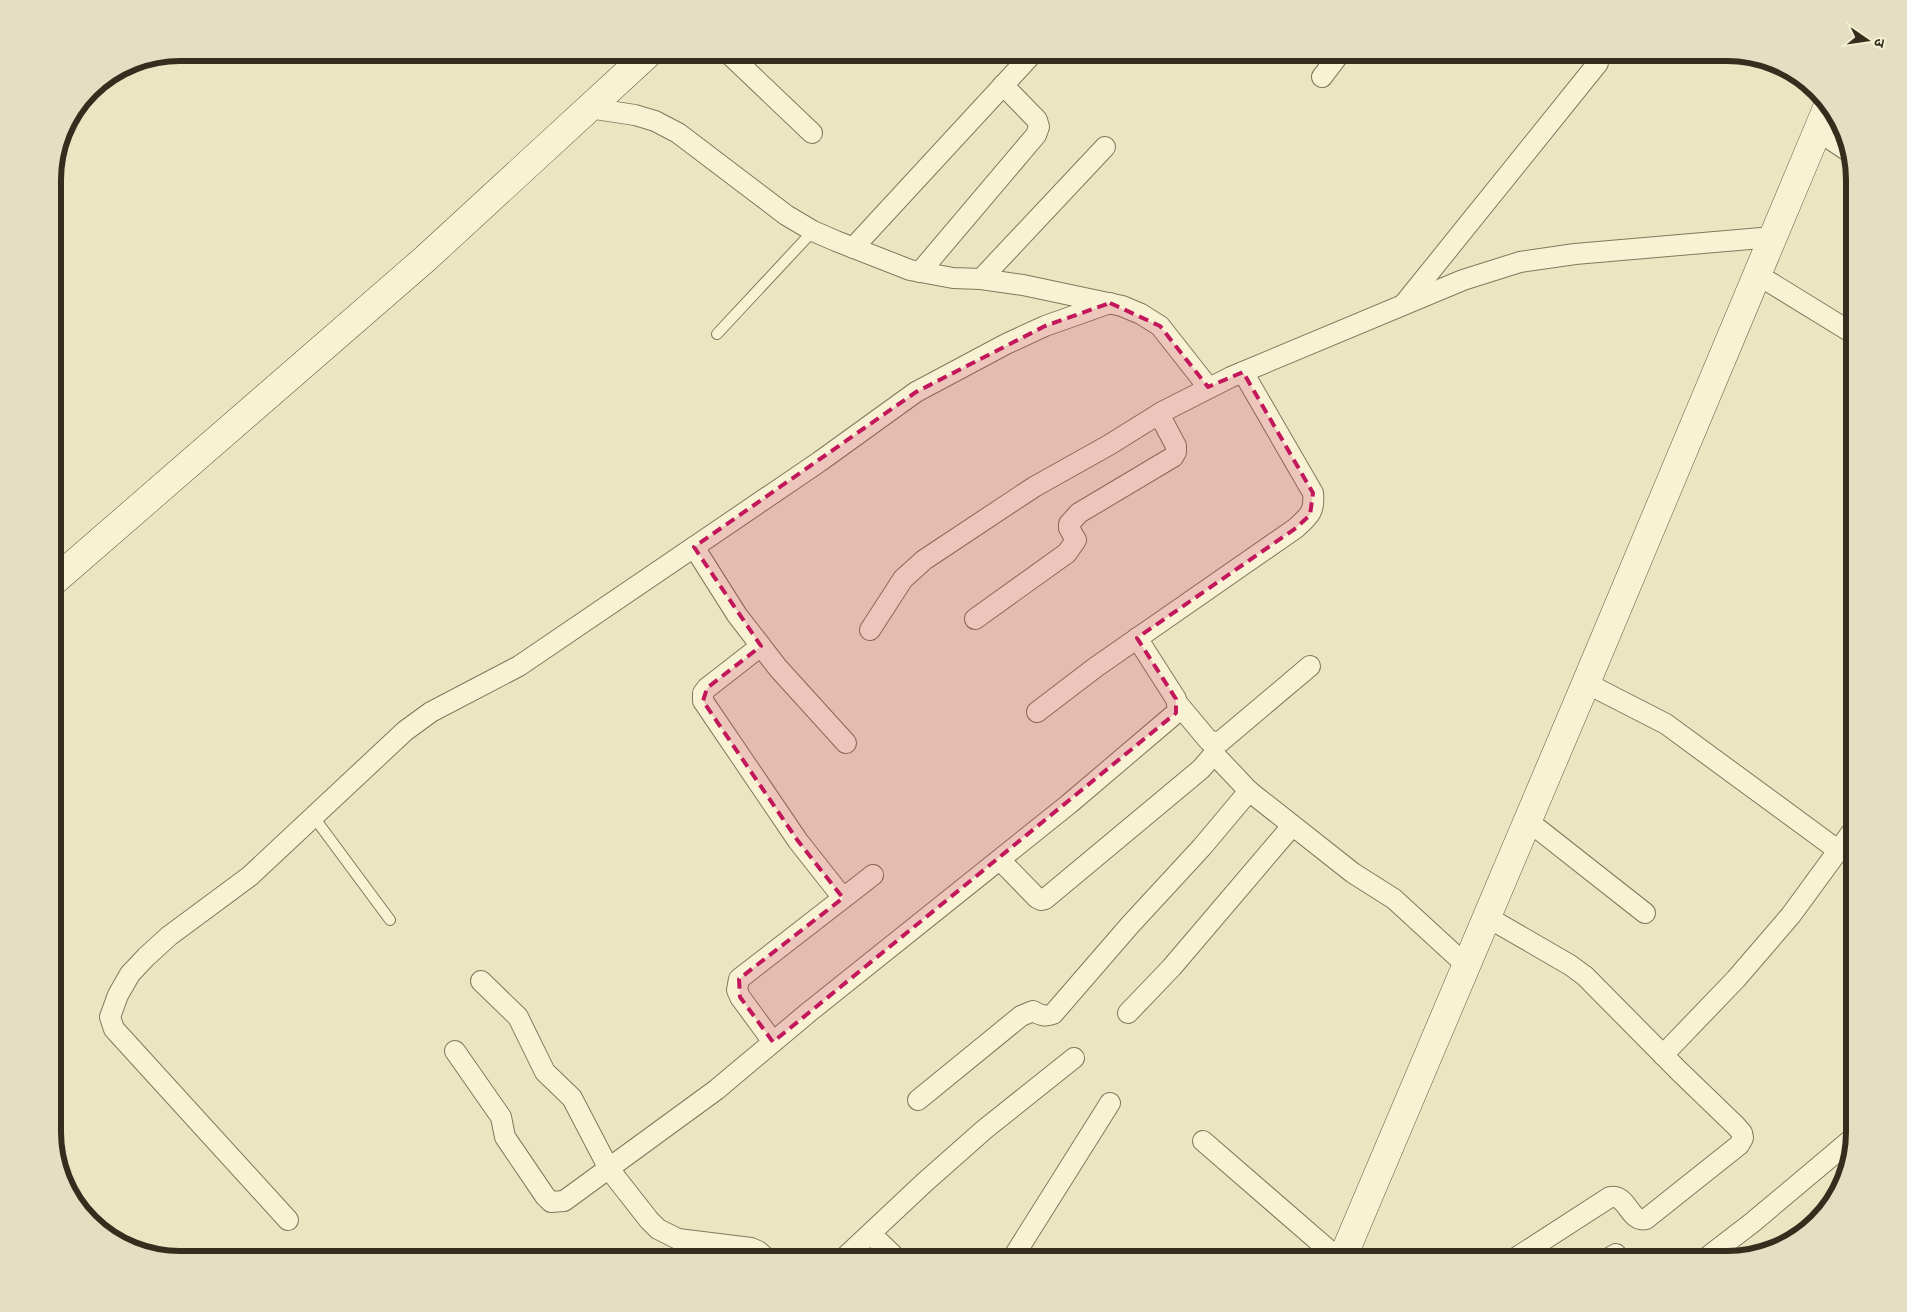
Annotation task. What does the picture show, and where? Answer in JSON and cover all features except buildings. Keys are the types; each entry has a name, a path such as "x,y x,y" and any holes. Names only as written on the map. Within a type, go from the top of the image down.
{"main road":[{"path":"62,574 425,259 640,61"},
{"path":"1344,1251 1467,966 1823,119"}],"street":[{"path":"736,61 812,133"},
{"path":"853,248 1026,61"},
{"path":"1322,76 1334,61"},
{"path":"1402,307 1598,63"},
{"path":"920,272 1036,135 1039,127 1037,120 1003,85"},
{"path":"590,108 634,115 655,121 678,133 786,215 813,231 910,270 953,278 981,278 1023,285 1110,303 1134,311 1160,326 1208,387"},
{"path":"1823,119 1837,136"},
{"path":"981,278 1105,147"},
{"path":"870,630 903,579 924,560 1034,486 1208,387 1463,280 1520,262 1575,254 1773,237"},
{"path":"1758,275 1846,329"},
{"path":"288,1220 114,1029 110,1017 118,995 130,974 169,936 250,876 405,731 431,712 519,666 819,462 916,392 1006,344 1045,326 1110,303"},
{"path":"1037,712 1137,638 1296,528 1310,515 1314,505 1313,493 1243,372"},
{"path":"975,619 1067,553 1076,540 1069,528 1071,519 1173,457 1176,452 1176,446 1159,414"},
{"path":"694,546 737,616 846,743"},
{"path":"1137,638 1178,704 1249,791 1353,873 1394,899 1467,966"},
{"path":"761,646 707,688 703,694 703,701 798,842 843,898"},
{"path":"1000,860 1037,898 1045,899 1201,769 1220,742 1310,666"},
{"path":"1586,684 1666,724 1839,851"},
{"path":"455,1051 501,1117 505,1137 551,1202 564,1201 716,1090 809,1012 1000,860 1166,723 1176,713 1178,704"},
{"path":"918,1100 1021,1016 1033,1011 1040,1016 1053,1014 1130,925 1208,840 1249,791"},
{"path":"1528,821 1645,913"},
{"path":"1128,1013 1172,967 1292,826"},
{"path":"1663,1055 1736,979 1791,915 1846,841"},
{"path":"773,1042 740,997 737,990 739,979 873,874"},
{"path":"1487,917 1570,965 1585,976 1736,1126 1742,1133 1743,1138 1739,1145 1646,1219 1641,1220 1637,1218 1621,1198 1616,1196 1610,1197 1528,1251"},
{"path":"481,981 518,1017 545,1072 572,1098 609,1169 658,1229 678,1238 751,1248 758,1251"},
{"path":"853,1251 925,1182 985,1129 1074,1058"},
{"path":"1018,1251 1110,1103"},
{"path":"1203,1141 1330,1251"},
{"path":"1716,1251 1845,1145"},
{"path":"871,1234 888,1251"}],"lane":[{"path":"717,334 813,231"},
{"path":"313,816 390,920"}],"highlighted area":[{"path":"1110,303 1160,326 1208,387 1243,372 1313,493 1310,515 1296,528 1137,638 1176,699 1176,713 773,1042 740,997 739,979 843,898 798,841 703,701 707,688 761,646 694,547 916,392 1045,326"}]}
